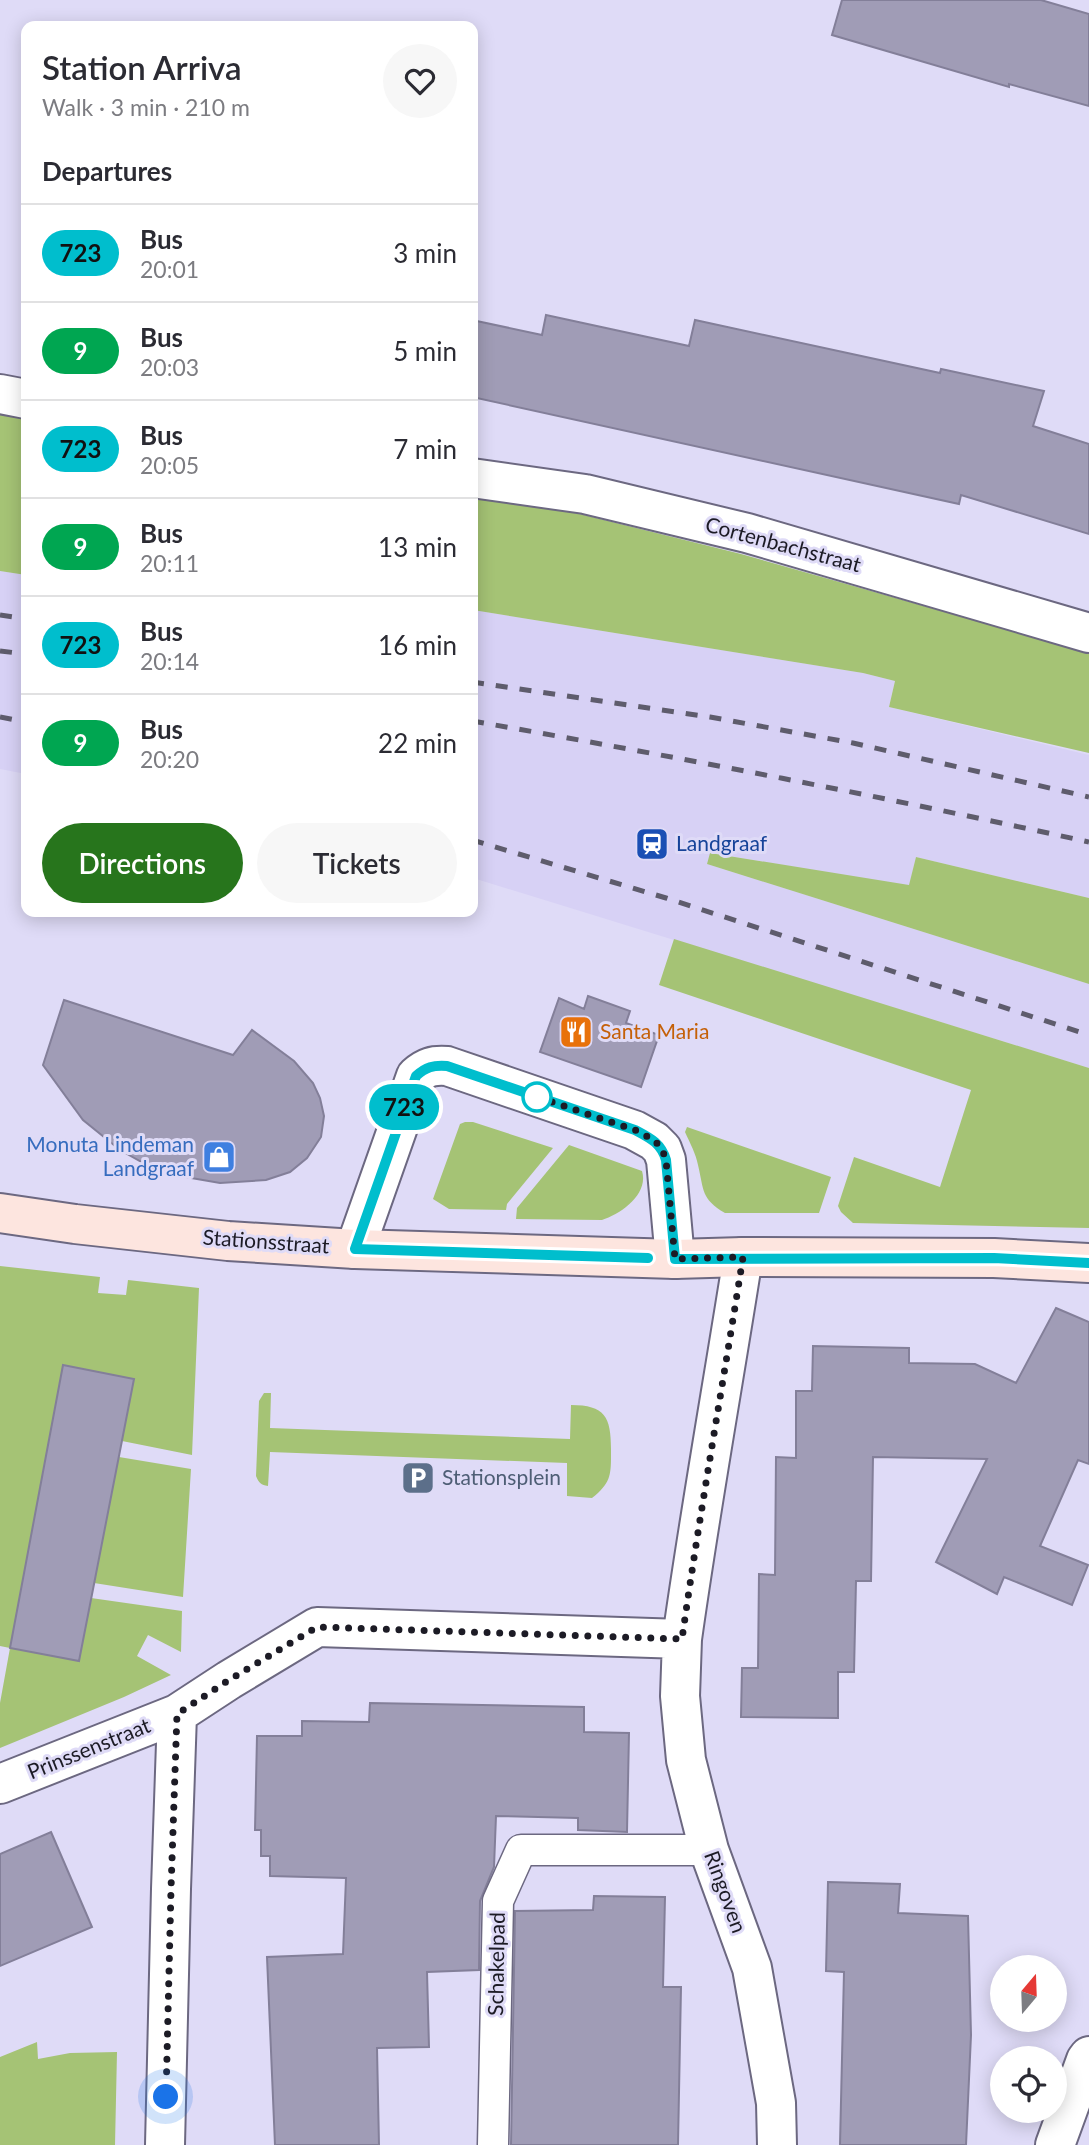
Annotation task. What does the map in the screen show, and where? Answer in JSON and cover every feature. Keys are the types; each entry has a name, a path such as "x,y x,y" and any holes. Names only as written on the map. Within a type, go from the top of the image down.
{"street":[{"path":"0,394 21,398"},
{"name":"Cortenbachstraat","path":"478,479 584,494 747,533 1089,633"},
{"path":"355,1249 410,1088 416,1076 425,1068 436,1065 447,1066 635,1130 654,1140 662,1149 666,1160 675,1259"},
{"name":"Stationsstraat","path":"0,1213 228,1241 355,1249 675,1259 994,1258 1089,1263"},
{"path":"166,2145 177,1714 317,1627 682,1639 701,1504 722,1397 743,1257"},
{"name":"Ringoven","path":"682,1639 680,1696 686,1760 709,1850 752,1968 776,2103 777,2145"},
{"name":"Prinssenstraat","path":"0,1784 177,1714"},
{"path":"1055,2145 1089,2056"}],"lane":[{"name":"Schakelpad","path":"494,2145 498,1901 521,1850 709,1850"}],"shaded area":[{"path":"0,571 21,574 21,773 0,769"},
{"path":"478,611 863,673 895,681 889,707 1089,755 1089,898 916,857 909,886 711,853 707,864 1089,984 1089,1068 478,880"}],"green space":[{"path":"0,412 21,415 21,574 0,571"},
{"path":"478,496 580,514 741,554 1089,653 1089,753 889,707 895,681 863,673 478,611"},
{"path":"710,853 909,885 916,857 1089,898 1089,984 707,864"},
{"path":"674,939 1089,1068 1089,1228 853,1223 838,1206 854,1157 940,1187 971,1090 659,985"},
{"path":"473,1122 553,1148 507,1204 506,1210 449,1209 433,1199 460,1124"},
{"path":"687,1127 831,1177 819,1213 725,1213 717,1208 705,1193 696,1157 685,1132"},
{"path":"569,1145 642,1171 641,1188 632,1202 602,1220 516,1219 517,1208"},
{"path":"0,1266 100,1277 98,1293 126,1295 128,1280 199,1288 192,1455 122,1441 134,1379 63,1365 10,1647 79,1661 91,1598 182,1611 181,1652 148,1635 137,1656 171,1675 0,1748 0,1703 10,1648 0,1646"},
{"path":"264,1393 271,1393 270,1428 570,1439 571,1405 592,1407 604,1415 610,1429 609,1477 592,1498 567,1496 567,1463 270,1452 266,1486 260,1483 256,1476 259,1401"},
{"path":"119,1457 191,1469 183,1597 94,1583"},
{"path":"37,2042 38,2059 70,2053 117,2052 115,2145 0,2145 0,2057"}],"building":[{"path":"842,0 1041,0 1089,14 1089,106 1009,84 1009,87 832,35"},
{"path":"546,315 689,346 695,320 940,373 941,369 1044,391 1033,426 1089,444 1089,534 961,495 959,504 478,398 478,321 542,335"},
{"path":"588,996 630,1011 626,1023 659,1035 641,1087 540,1052 559,998 584,1009"},
{"path":"64,1000 233,1055 252,1030 294,1061 313,1083 324,1116 321,1137 307,1158 290,1172 266,1180 220,1183 174,1175 147,1165 120,1150 83,1120 43,1065"},
{"path":"1056,1308 1089,1322 1089,1464 1078,1460 1040,1546 1088,1565 1072,1605 1004,1577 997,1594 936,1562 987,1459 873,1457 871,1581 856,1581 854,1672 838,1672 838,1718 741,1717 742,1668 758,1668 759,1574 775,1575 776,1457 796,1458 796,1391 812,1391 813,1346 909,1348 909,1363 975,1364 1016,1383"},
{"path":"63,1365 134,1379 79,1661 10,1648"},
{"path":"370,1703 584,1707 584,1732 629,1733 627,1832 578,1830 578,1818 496,1816 494,1867 480,1901 479,1970 427,1972 429,2047 377,2048 379,2145 275,2145 267,1957 343,1954 346,1878 270,1876 270,1856 261,1856 261,1830 255,1830 257,1736 302,1736 302,1721 369,1722"},
{"path":"51,1832 92,1927 0,1966 0,1854"},
{"path":"828,1882 900,1884 898,1913 968,1916 971,2035 966,2145 840,2145 844,1972 826,1971"},
{"path":"594,1896 665,1897 663,1987 681,1987 678,2145 511,2145 515,1911 593,1910"}],"railway":[{"path":"0,615 21,618"},
{"path":"0,651 21,653"},
{"path":"478,683 710,717 853,743 1089,797"},
{"path":"0,717 21,721"},
{"path":"478,722 781,778 1089,842"},
{"path":"478,842 666,898 1089,1035"}],"bus line":[{"name":"723","path":"648,1258 355,1249 416,1076 425,1068 447,1066 635,1130 654,1140 662,1149 666,1160 675,1259 994,1258 1089,1263"}],"place":[{"name":"Landgraaf","path":"652,844"},
{"name":"Santa Maria","path":"576,1032"},
{"name":"Monuta Lindeman Landgraaf","path":"219,1157"},
{"name":"Stationsplein","path":"418,1478"}],"route":[{"path":"166,2097 177,1714 317,1627 682,1639 701,1504 722,1397 743,1257 675,1259 666,1160 662,1149 654,1140 635,1130 537,1097"}]}
